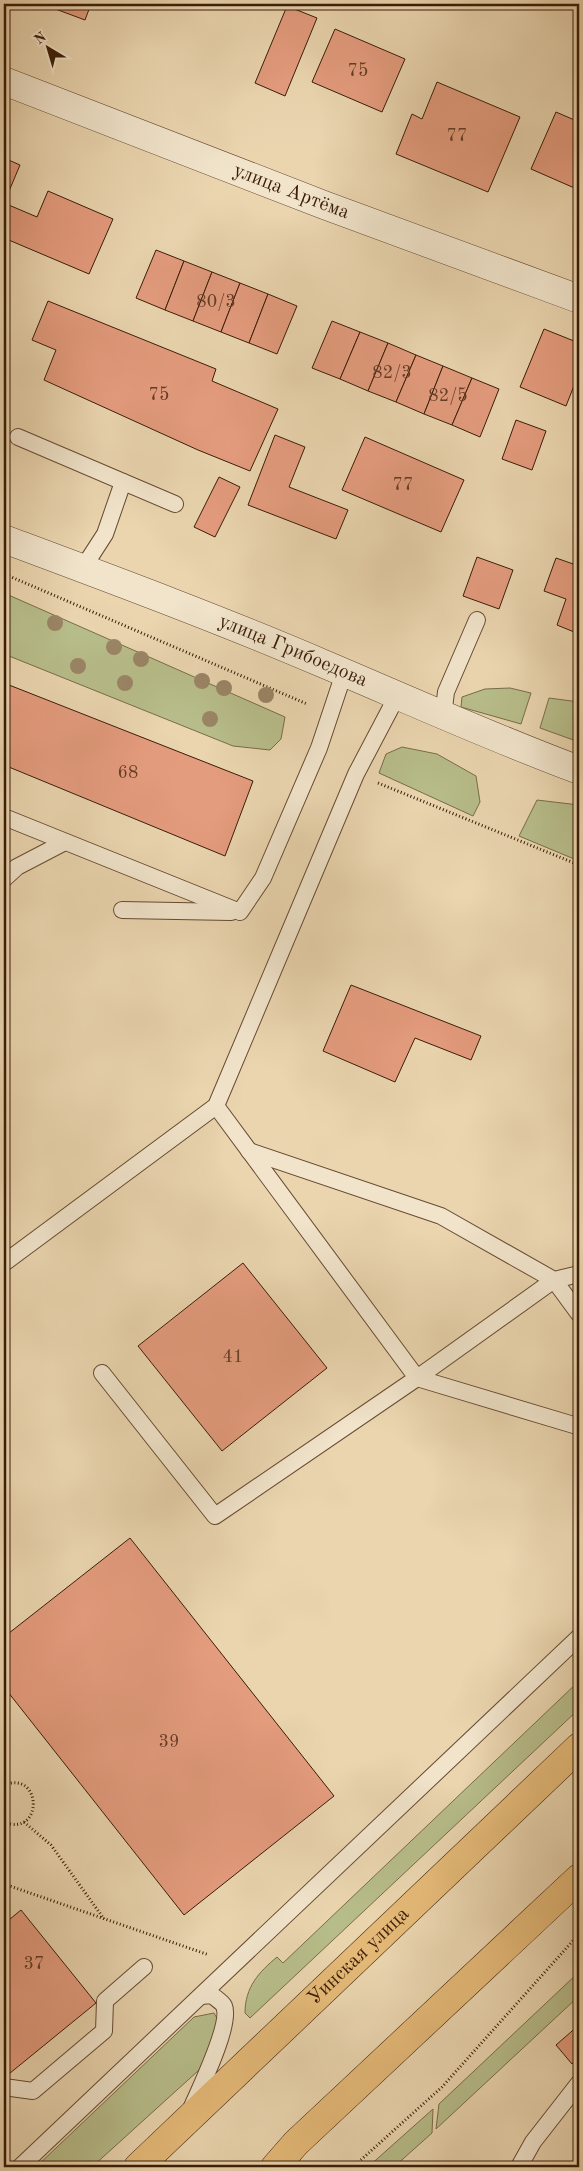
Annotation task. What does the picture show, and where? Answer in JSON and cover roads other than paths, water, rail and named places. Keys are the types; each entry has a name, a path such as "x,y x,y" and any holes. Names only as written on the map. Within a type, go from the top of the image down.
{"main road":[{"name":"Уинская улица","path":"138,2167 579,1747"},
{"path":"275,2167 296,2143 579,1878"}],"street":[{"name":"улица Артёма","path":"4,81 324,205 579,299"},
{"name":"улица Грибоедова","path":"4,539 84,568 579,770"}],"lane":[{"path":"18,437 175,504"},
{"path":"84,568 105,534 123,482"},
{"path":"443,716 446,692 477,620"},
{"path":"240,912 267,869 318,748 344,673"},
{"path":"4,1263 216,1106 356,774 397,696"},
{"path":"4,816 240,912"},
{"path":"4,879 18,866 65,842"},
{"path":"122,910 240,912"},
{"path":"216,1106 417,1378 577,1426"},
{"path":"249,1151 441,1216 554,1280 579,1314"},
{"path":"102,1373 215,1516 417,1378 554,1280 579,1274"},
{"path":"20,2167 579,1637"},
{"path":"4,2087 33,2090 104,2031 105,2001 144,1967"},
{"path":"185,2122 216,2052 225,2021 224,2005 212,1995 201,1996"},
{"path":"519,2167 533,2142 579,2083"}]}
